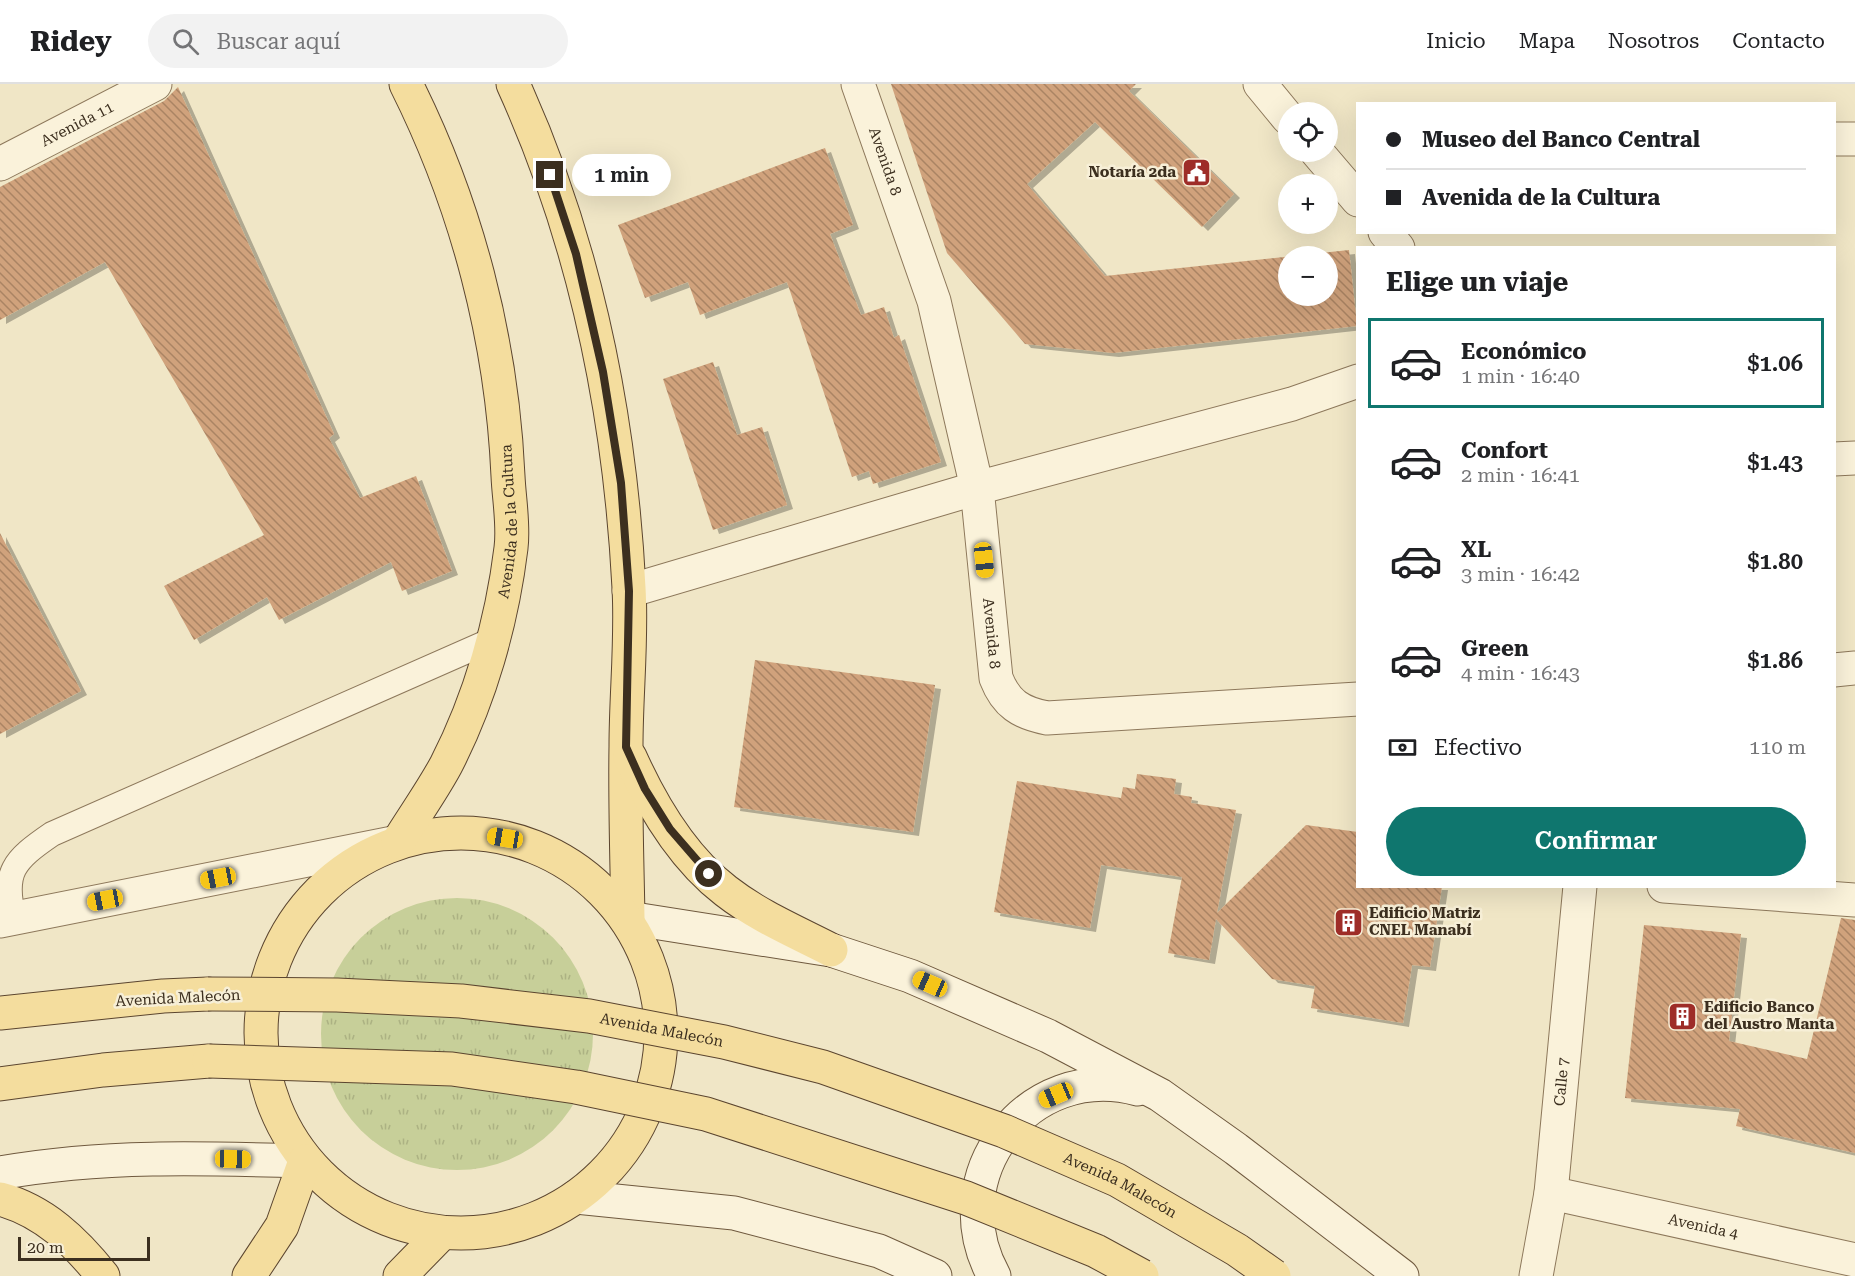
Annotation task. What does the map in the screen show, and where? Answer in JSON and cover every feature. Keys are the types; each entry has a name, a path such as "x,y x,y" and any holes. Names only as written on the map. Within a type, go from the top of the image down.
{"main road":[{"name":"Avenida de la Cultura","path":"398,842 446,765 478,691 502,603 512,546 507,443 492,331 465,230 427,126 406,84"},
{"path":"513,84 536,136 576,254 603,372 621,483 629,591 626,747 628,918"},
{"path":"626,747 645,789 670,829 692,858 717,883 761,914 831,950"},
{"path":"462,831 526,842 584,872 628,918 651,965 662,1016 659,1069 643,1118 614,1161 576,1197 534,1220 489,1232 441,1233 390,1221 353,1202 344,1197 305,1161 281,1123 266,1086 260,1044 262,1004 272,964 290,926 316,894 354,862 398,842 462,831"},
{"name":"Avenida Malecón","path":"0,1013 162,996 359,996 461,1001 589,1016 724,1042 823,1067 1035,1144 1117,1180 1237,1250 1274,1276"},
{"path":"0,1084 103,1070 209,1061 452,1069 576,1087 706,1114 966,1198 1096,1251 1142,1276"},
{"path":"249,1276 282,1226 305,1161"},
{"path":"0,1199 27,1207 56,1227 82,1249 103,1276"},
{"path":"400,1276 441,1233"}],"street":[{"name":"Avenida 11","path":"0,164 155,84"},
{"name":"Avenida 8","path":"858,84 934,301 977,488 996,678 1002,693 1020,710 1047,718 1356,699"},
{"path":"1260,84 1278,106"},
{"path":"1836,139 1855,139"},
{"path":"1326,162 1356,198"},
{"path":"1387,234 1396,246"},
{"path":"629,591 977,488 1292,404 1356,382"},
{"path":"1836,459 1855,458"},
{"path":"1836,670 1855,668"},
{"path":"7,920 398,842"},
{"name":"Calle 7","path":"1536,1276 1551,1192 1580,888"},
{"path":"1691,888 1855,900"},
{"path":"628,918 831,950 910,975 1048,1036 1160,1095 1236,1149 1402,1276"},
{"path":"994,1276 982,1255 976,1212 982,1170 1004,1132 1036,1103 1076,1087 1119,1084 1160,1095"},
{"path":"0,1173 48,1164 161,1158 305,1161"},
{"name":"Avenida 4","path":"1551,1192 1855,1260"},
{"path":"576,1197 734,1213 879,1251 935,1276"}],"lane":[{"path":"7,920 12,870 28,850 52,834 492,640"}],"green space":[{"path":"457,898 484,901 509,908 533,921 553,938 570,958 583,982 590,1007 593,1034 590,1061 583,1086 570,1110 553,1130 533,1147 509,1160 484,1167 457,1170 430,1167 405,1160 381,1147 361,1130 344,1110 331,1086 324,1061 321,1034 324,1007 331,982 344,958 361,938 381,921 405,908 430,901"}],"building":[{"path":"891,84 1136,84 1129,91 1234,194 1202,227 1095,122 1027,184 1105,276 1278,258 1278,306 1338,306 1338,251 1349,250 1356,326 1113,353 1025,344 947,253"},
{"path":"178,87 334,434 329,438 360,498 416,476 452,571 402,591 391,562 279,620 267,597 194,640 164,586 264,535 105,262 0,320 0,187 164,101"},
{"path":"825,148 853,225 830,234 861,315 884,307 894,338 899,335 941,462 873,484 869,471 852,477 787,282 700,315 688,282 645,298 618,225"},
{"path":"713,362 737,435 762,427 787,505 713,530 663,379"},
{"path":"0,533 81,691 0,734"},
{"path":"755,660 935,685 913,832 734,807"},
{"path":"1137,774 1176,779 1174,794 1192,797 1191,803 1236,810 1217,913 1306,825 1356,832 1356,888 1442,888 1430,967 1412,965 1403,1023 1311,1008 1315,986 1272,979 1216,919 1209,960 1168,953 1182,877 1101,865 1090,928 994,912 1017,781 1121,798 1123,787 1135,789"},
{"path":"1841,918 1855,920 1855,1153 1736,1126 1740,1109 1625,1098 1644,925 1741,934 1729,1041 1807,1059"}],"place":[{"name":"Notaría 2da","path":"1197,172"},
{"name":"Edificio Matriz CNEL Manabí","path":"1348,922"},
{"name":"Edificio Banco del Austro Manta","path":"1683,1016"}],"route":[{"path":"550,175 576,254 603,372 621,483 629,591 626,747 645,789 670,829 692,858 709,874"}]}
